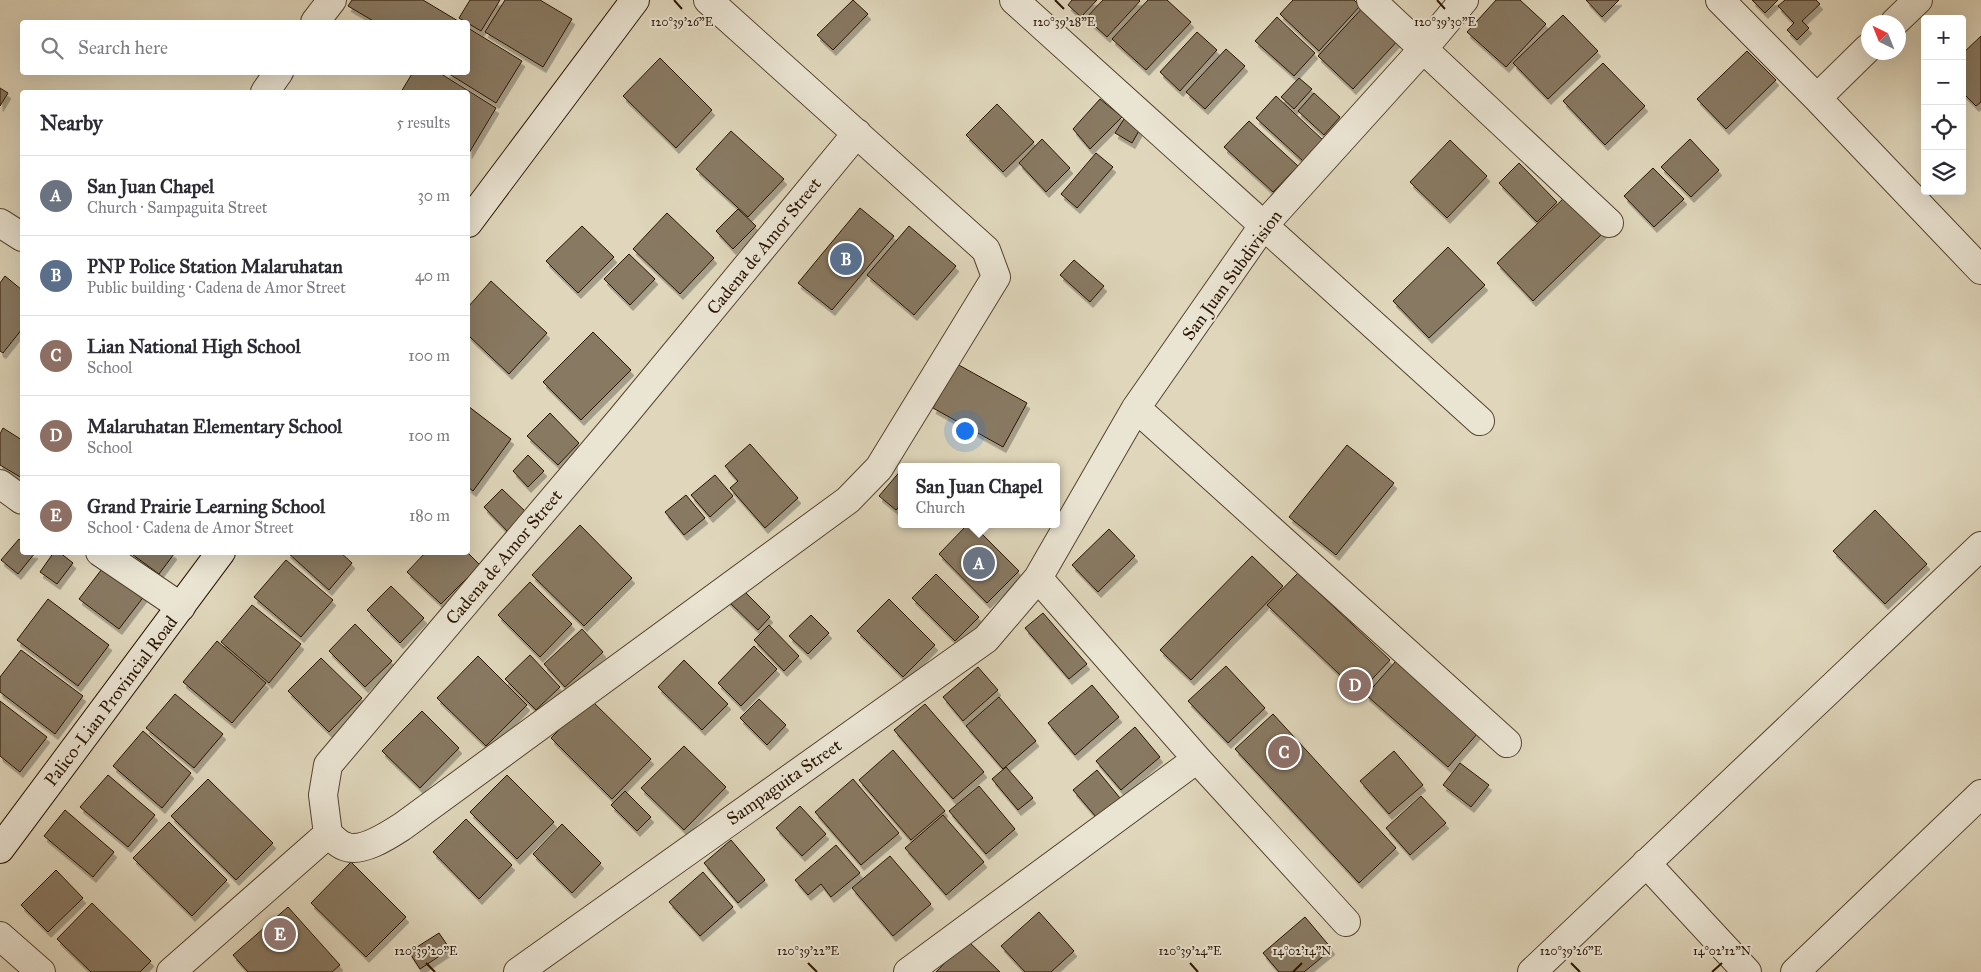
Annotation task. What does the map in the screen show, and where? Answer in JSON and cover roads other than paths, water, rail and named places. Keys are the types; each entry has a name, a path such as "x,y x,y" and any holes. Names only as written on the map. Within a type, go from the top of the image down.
{"street":[{"path":"317,20 332,0"},
{"path":"470,220 635,0"},
{"path":"171,972 328,834 345,847 362,847 376,842 403,826 848,500 879,468 996,277 986,250 708,0"},
{"path":"1014,0 1480,421"},
{"path":"1371,0 1609,223"},
{"name":"San Juan Subdivision","path":"1038,578 1136,408 1263,226 1424,48 1464,0"},
{"path":"1720,0 1817,98 1981,270"},
{"path":"1902,15 1918,0"},
{"path":"1817,98 1861,55"},
{"path":"266,90 277,75"},
{"name":"Cadena de Amor Street","path":"328,834 323,796 328,766 621,419 856,133"},
{"path":"0,223 20,236"},
{"path":"1136,408 1507,743"},
{"path":"0,484 20,499"},
{"path":"1532,972 1981,546"},
{"path":"104,555 181,607"},
{"name":"Palico-Lian Provincial Road","path":"0,849 219,555"},
{"path":"1038,578 1197,760 1346,922"},
{"name":"Sampaguita Street","path":"518,972 986,639 1038,578"},
{"path":"908,972 1197,760"},
{"path":"1795,972 1981,794"},
{"path":"1646,863 1747,972"},
{"path":"0,936 41,972"}],"place":[{"name":"PNP Police Station Malaruhatan","path":"846,259"},
{"name":"San Juan Chapel","path":"979,563"},
{"name":"Malaruhatan Elementary School","path":"1355,685"},
{"name":"Lian National High School","path":"1284,752"},
{"name":"Grand Prairie Learning School","path":"280,934"}]}
